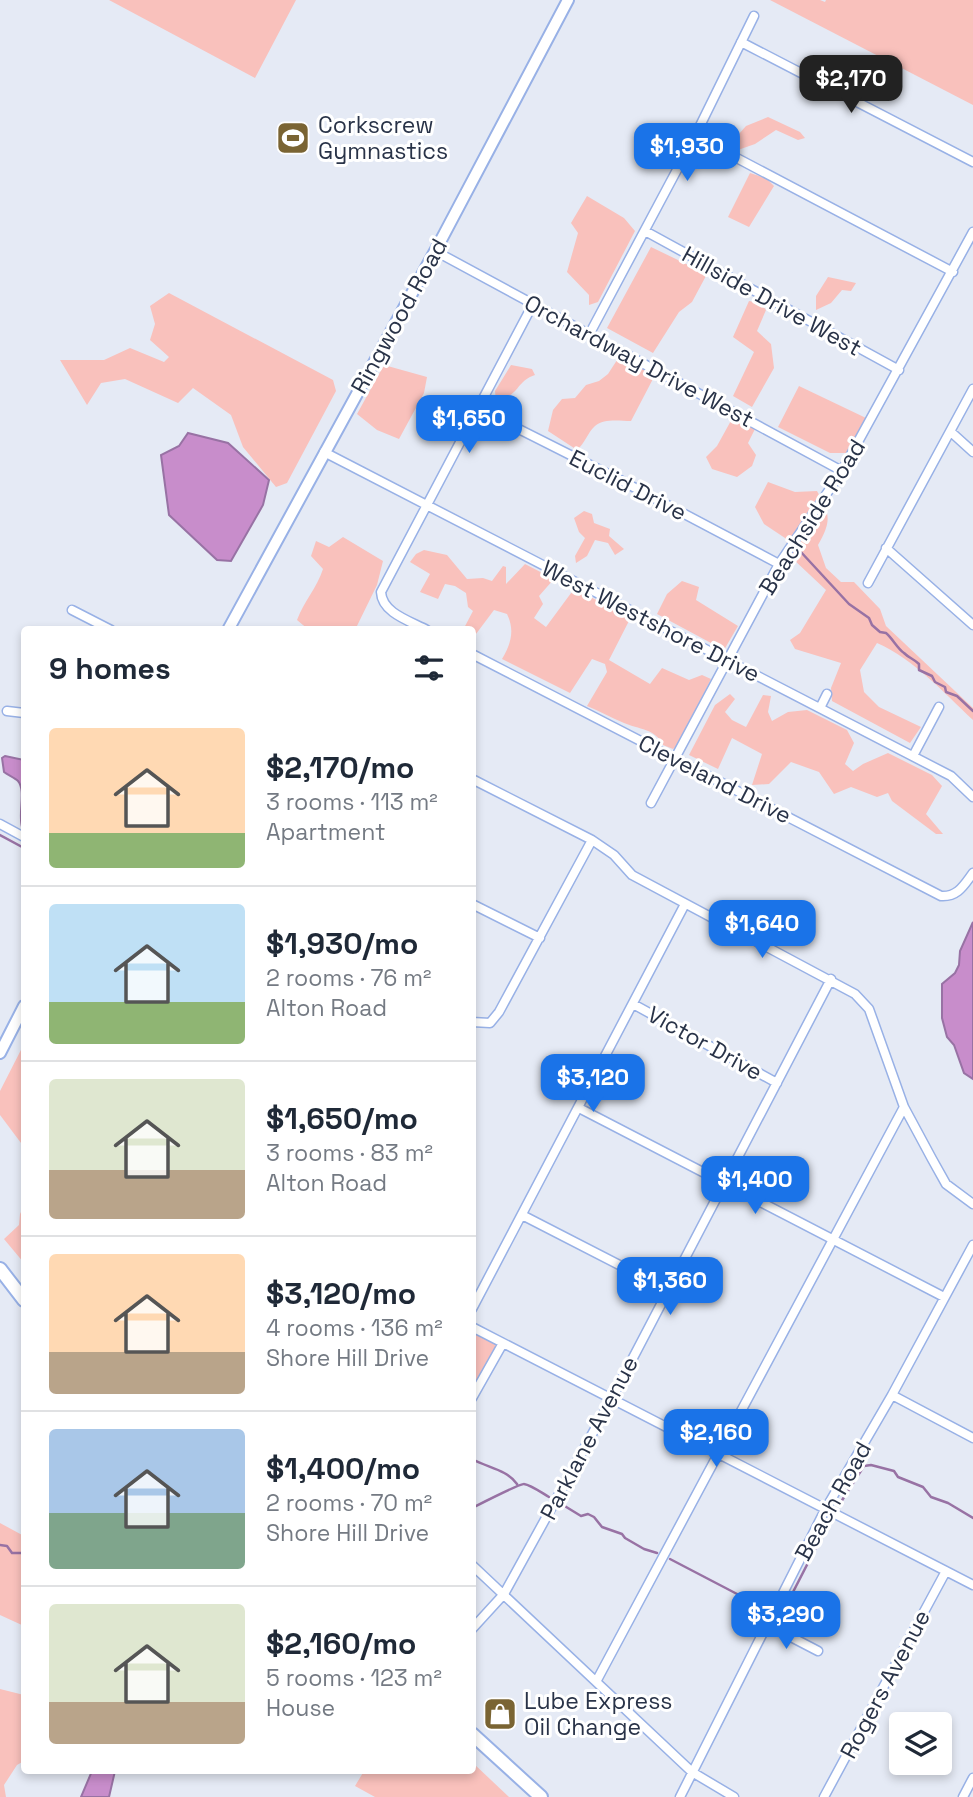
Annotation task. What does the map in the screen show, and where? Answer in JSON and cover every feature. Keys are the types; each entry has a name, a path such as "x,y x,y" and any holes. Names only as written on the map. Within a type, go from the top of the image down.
{"main road":[{"path":"0,1269 21,1296"},
{"path":"476,1738 541,1797"}],"street":[{"name":"Ringwood Road","path":"230,626 435,251 568,0"},
{"path":"590,333 695,136 754,16"},
{"path":"741,41 973,162"},
{"path":"695,136 953,272"},
{"name":"Hillside Drive West","path":"645,231 899,370"},
{"name":"Beachside Road","path":"651,803 779,564 842,471 973,232"},
{"name":"Orchardway Drive West","path":"435,251 842,471"},
{"path":"420,626 386,607 381,600 381,592 533,304"},
{"path":"868,583 973,389"},
{"name":"Euclid Drive","path":"477,408 779,564"},
{"path":"951,432 973,452"},
{"name":"West Westshore Drive","path":"324,452 951,776 973,797"},
{"path":"886,548 973,625"},
{"path":"72,610 103,626"},
{"name":"Cleveland Drive","path":"476,656 941,896 950,896 959,891 973,873"},
{"path":"820,708 827,694"},
{"path":"913,757 939,707"},
{"path":"7,711 21,713"},
{"path":"476,781 592,840 614,855 632,875 855,994 869,1009 904,1107 946,1184 973,1205"},
{"path":"0,824 21,835"},
{"path":"476,1022 489,1023 499,1012 592,840"},
{"path":"476,1302 685,904"},
{"path":"476,906 540,938"},
{"name":"Parklane Avenue","path":"476,1625 504,1594 612,1398 831,979"},
{"name":"Victor Drive","path":"634,1004 777,1083"},
{"path":"0,1053 21,1012"},
{"path":"597,1680 904,1107"},
{"path":"579,1108 944,1297"},
{"path":"522,1216 668,1290"},
{"name":"Beach Road","path":"680,1797 825,1510 892,1395 973,1245"},
{"path":"476,1329 973,1585"},
{"path":"476,1391 503,1343"},
{"path":"892,1395 973,1438"},
{"path":"476,1569 692,1772 734,1797"},
{"name":"Rogers Avenue","path":"824,1797 946,1571"},
{"path":"768,1625 818,1651"},
{"path":"962,1797 973,1778"}],"shaded area":[{"path":"109,0 296,0 255,78"},
{"path":"770,0 973,0 973,105"},
{"path":"768,117 800,132 805,138 798,140 776,130 755,144 735,151 731,143 746,126"},
{"path":"750,173 766,178 774,186 749,227 728,217"},
{"path":"587,196 624,218 635,231 598,302 589,305 589,295 567,272 578,233 571,223"},
{"path":"651,247 707,274 692,302 679,312 653,353 607,328"},
{"path":"828,277 856,283 851,291 842,290 831,303 816,310 816,296"},
{"path":"169,293 333,380 336,391 287,483 276,487 243,447 231,415 193,388 178,403 125,379 101,383 87,405 60,360 104,360 130,348 164,362 169,357 150,340 155,324 150,306"},
{"path":"749,301 760,303 766,310 757,331 771,344 774,368 752,407 733,396 754,352 733,337"},
{"path":"619,357 655,375 631,421 612,420 599,423 577,450 548,431 553,410 562,399 575,398 586,385 599,381 608,374"},
{"path":"384,365 427,377 424,393 399,439 377,430 357,414"},
{"path":"511,365 532,369 535,375 524,381 510,396 496,401 495,391"},
{"path":"799,386 866,418 846,453 830,453 778,427"},
{"path":"733,417 755,429 748,443 756,455 752,466 737,477 712,469 706,457 717,446"},
{"path":"188,433 228,443 269,480 263,505 231,561 217,560 169,515 161,455 179,446"},
{"path":"768,482 795,492 817,491 828,518 818,545 826,568 841,582 854,582 880,609 886,626 973,708 973,720 916,667 877,643 860,670 864,692 879,707 921,727 910,743 832,701 831,688 841,663 795,649 790,640 800,633 826,590 793,559 785,538 764,524 755,507"},
{"path":"584,511 592,514 594,523 610,529 609,536 624,549 615,555 608,543 595,540 587,556 576,563 575,556 585,538 579,532 574,518"},
{"path":"343,537 383,561 377,585 357,626 304,626 297,620 323,569 311,556 316,541 329,547"},
{"path":"424,550 447,555 467,579 483,578 492,581 503,566 506,567 506,584 525,564 554,579 539,596 543,604 534,618 546,627 574,589 631,617 609,660 650,684 662,668 689,680 702,675 711,679 679,744 673,749 663,745 651,733 587,706 607,672 605,664 592,659 570,693 502,659 511,637 507,614 494,610 476,634 476,626 465,626 473,611 468,607 466,593 455,586 445,584 438,599 420,592 430,574 410,562 416,554"},
{"path":"682,581 699,587 696,600 738,626 724,650 657,614 667,594"},
{"path":"730,694 735,699 725,712 732,720 746,727 763,695 771,696 768,712 772,721 788,712 807,710 847,730 854,743 845,764 853,771 888,753 932,775 942,786 926,814 943,834 936,834 892,801 888,793 877,797 851,787 834,794 819,772 791,762 769,784 752,785 762,754 732,738 718,769 689,755 715,705"},
{"path":"5,756 21,759 21,790 17,780 4,772 2,758"},
{"path":"973,922 973,1079 964,1073 954,1045 947,1037 942,1018 942,984 955,973 959,965 960,951"},
{"path":"21,1050 21,1143 0,1115 0,1091"},
{"path":"21,1212 21,1259 4,1239 19,1225"},
{"path":"476,1329 503,1343 476,1392"},
{"path":"0,1523 21,1534 21,1625 0,1615"},
{"path":"0,1689 21,1694 21,1763 4,1785 6,1797 0,1797"},
{"path":"476,1766 509,1797 375,1797 355,1786 362,1774 476,1774"},
{"path":"91,1774 114,1774 109,1797 81,1797"}],"waterway":[{"path":"800,551 849,604 869,618 872,625 880,632 886,633 902,651 919,664 919,670 932,676 935,682 945,687 946,692 957,696 973,711"},
{"path":"0,835 21,846"},
{"path":"476,1461 502,1472 517,1484"},
{"path":"839,1505 864,1466 871,1465 894,1471 898,1477 923,1487 931,1497 948,1503 973,1518"},
{"path":"476,1506 524,1484 549,1497"},
{"path":"563,1505 581,1516 588,1514 594,1517 602,1527 622,1534 644,1549 657,1553"},
{"path":"791,1596 830,1520"},
{"path":"0,1545 7,1546 12,1553 21,1553"},
{"path":"670,1559 762,1607"}],"place":[{"name":"Corkscrew Gymnastics","path":"293,138"},
{"name":"Lube Express Oil Change","path":"500,1714"}]}
